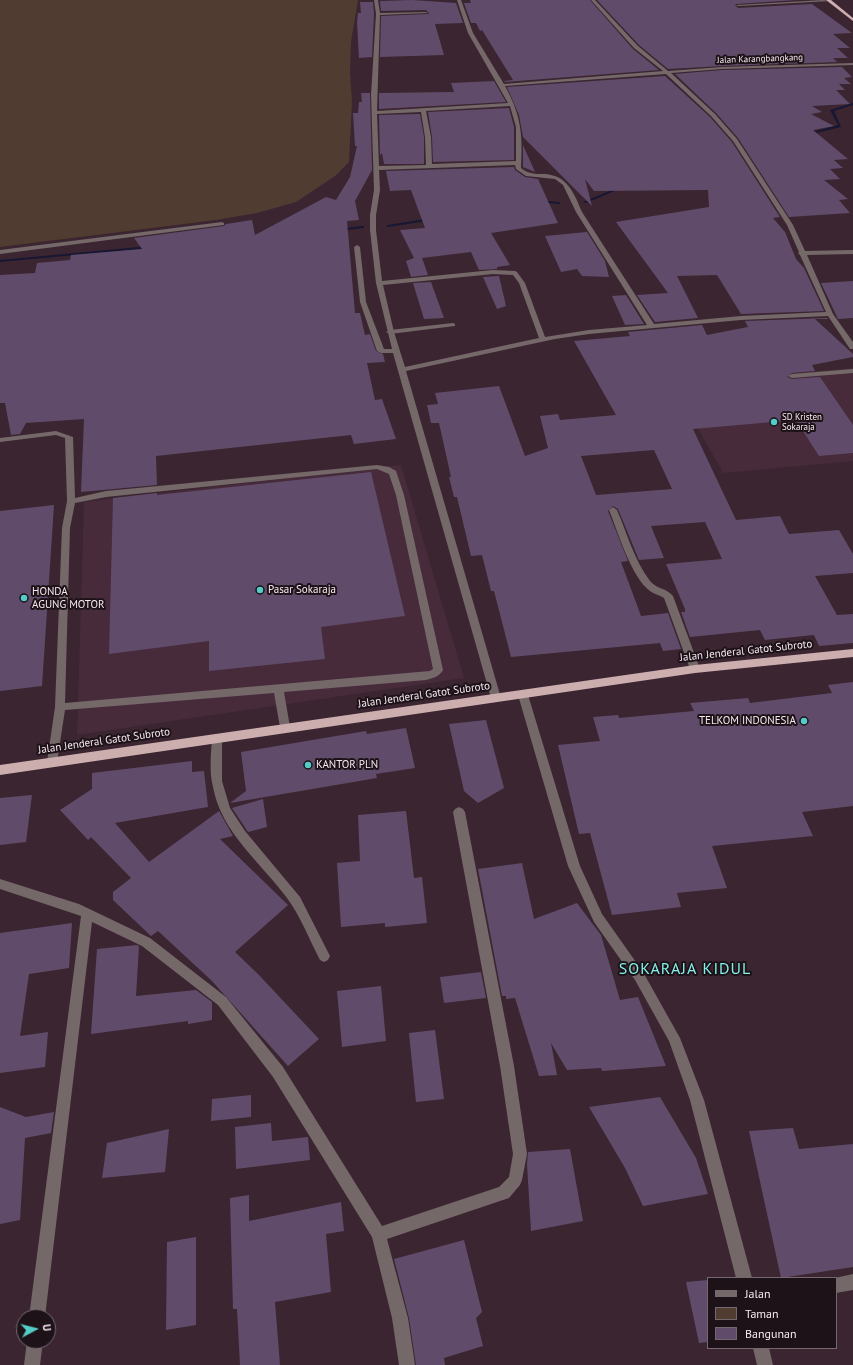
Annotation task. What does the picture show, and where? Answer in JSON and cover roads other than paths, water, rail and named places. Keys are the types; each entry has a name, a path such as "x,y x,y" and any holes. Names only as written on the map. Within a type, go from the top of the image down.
{"highway":[{"path":"828,0 853,20"},
{"name":"Jalan Jenderal Gatot Subroto","path":"0,770 285,727 523,695 695,669 853,653"}],"street":[{"path":"376,0 378,14 375,54 374,113 377,190 373,215 379,283 395,351 402,370 496,698"},
{"path":"459,0 470,33 504,85 513,104 519,129 520,144 518,168 522,173 533,176 555,177 563,182 570,192 579,212 652,327"},
{"path":"593,0 636,47 667,72 721,123 735,140 790,225 801,253 830,314 853,347"},
{"path":"738,4 828,0"},
{"path":"378,14 426,13"},
{"name":"Jalan Karangbangkang","path":"504,85 758,66 853,64"},
{"path":"374,113 513,104"},
{"path":"423,110 428,137 429,166"},
{"path":"376,168 519,163"},
{"path":"0,252 222,224"},
{"path":"357,247 363,302 373,330 381,351 395,351"},
{"path":"801,253 853,252"},
{"path":"379,283 493,272 515,273 522,283 543,340"},
{"path":"402,370 543,340 589,332 741,318 830,314"},
{"path":"390,332 453,325"},
{"path":"792,376 853,371"},
{"path":"0,440 56,433 69,437 71,501 66,528 60,707 52,762"},
{"path":"60,707 426,676 433,674 438,670 400,495 393,473 386,469 378,467 106,494 71,501"},
{"path":"613,510 632,555 647,582 655,590 668,596 695,669"},
{"path":"278,688 285,727"},
{"path":"523,695 574,866 598,918 639,976 674,1038 697,1100 744,1277"},
{"path":"217,738 216,771 219,794 225,808 240,832 298,904 324,956"},
{"path":"379,1234 504,1193 515,1180 520,1154 507,1066 458,812"},
{"path":"0,884 75,908 146,942 222,1001 278,1072 379,1234 400,1318 407,1365"},
{"path":"39,1309 87,913"},
{"path":"837,1285 853,1282"},
{"path":"32,1365 33,1349"},
{"path":"761,1349 765,1365"}],"waterway":[{"path":"807,134 840,126 832,110 853,104"},
{"path":"585,202 620,188"},
{"path":"539,201 559,203"},
{"path":"388,226 431,219"},
{"path":"338,230 362,227"},
{"path":"0,261 150,247"}],"place":[{"name":"SD Kristen Sokaraja","path":"774,422"},
{"name":"Pasar Sokaraja","path":"260,590"},
{"name":"HONDA AGUNG MOTOR","path":"24,598"},
{"name":"TELKOM INDONESIA","path":"804,721"},
{"name":"KANTOR PLN","path":"308,765"}],"district":[{"name":"SOKARAJA KIDUL","path":"685,969"}]}
